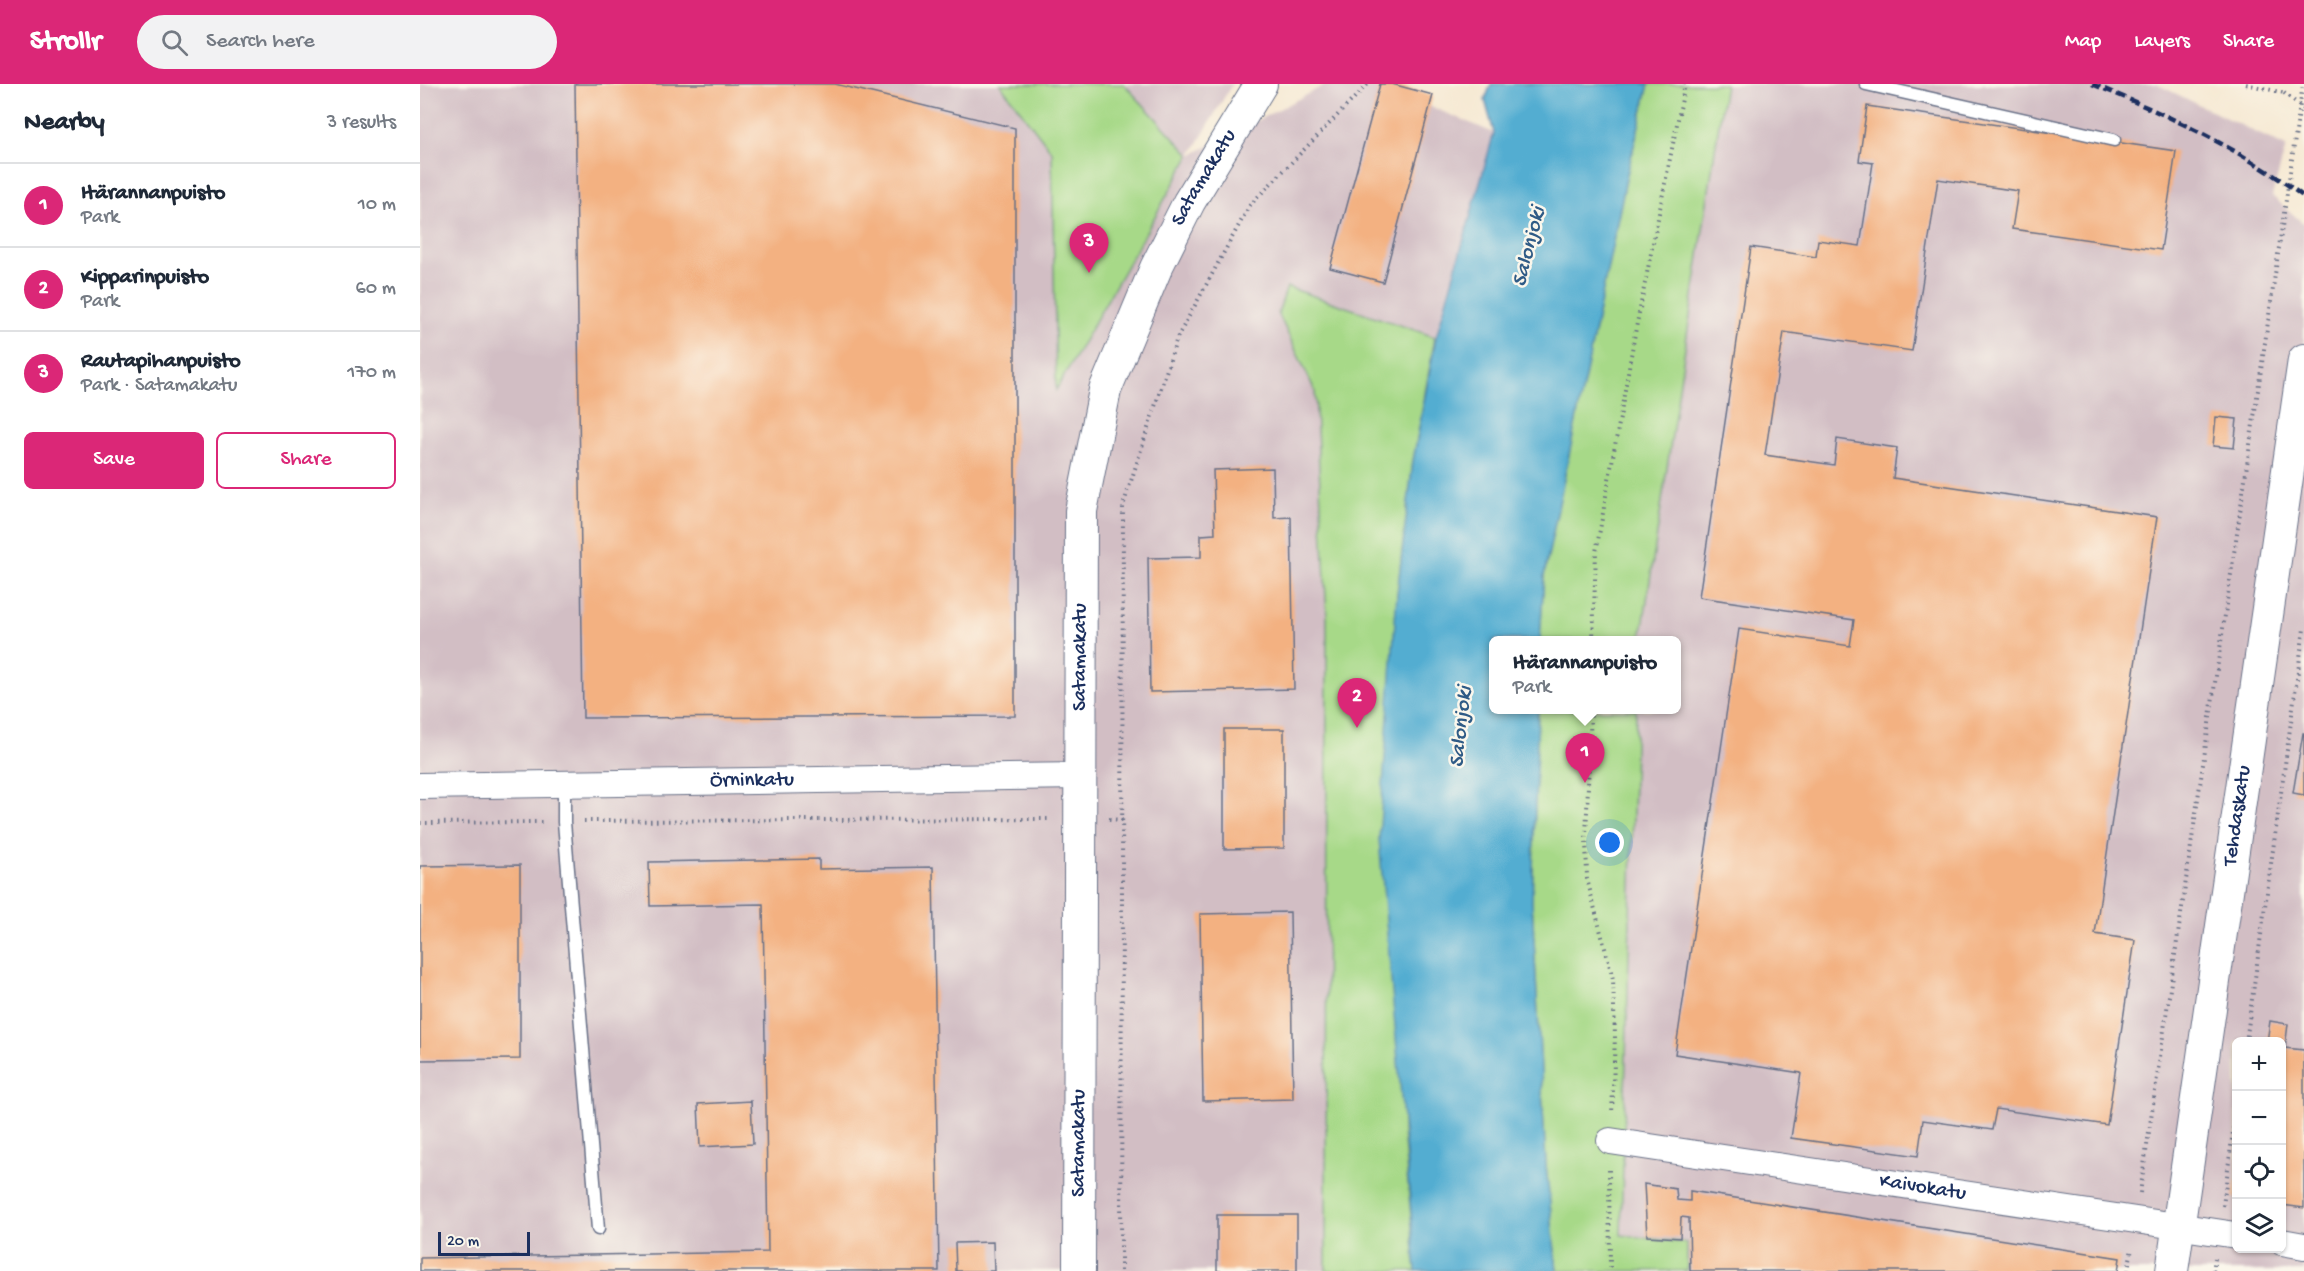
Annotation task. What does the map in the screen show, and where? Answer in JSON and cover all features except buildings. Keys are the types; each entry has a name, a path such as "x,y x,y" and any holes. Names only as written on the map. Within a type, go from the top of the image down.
{"street":[{"name":"Satamakatu","path":"1079,1271 1081,511 1104,390 1156,268 1189,202 1261,84"},
{"name":"Tehdaskatu","path":"2172,1271 2304,360"},
{"name":"Örninkatu","path":"420,786 564,786 1082,776"},
{"name":"Kaivokatu","path":"1610,1141 2228,1234"},
{"path":"2286,1243 2304,1246"}],"lane":[{"path":"1866,84 2114,140"},
{"path":"564,786 564,822 598,1229"}],"path":[{"path":"1121,1271 1123,506 1177,338 1250,205 1368,84"},
{"path":"1593,636 1596,552 1638,316 1686,84"},
{"path":"2246,84 2284,93 2304,109"},
{"path":"2128,1271 2303,84"},
{"path":"2247,1037 2304,629"},
{"path":"1591,714 1586,836 1587,879 1613,979 1615,1036 1608,1218 1610,1271"},
{"path":"420,823 1081,819"},
{"path":"2213,1271 2228,1234 2234,1145"}],"shaded area":[{"path":"420,84 1000,84 1052,152 1056,389 1190,156 1124,84 1232,84 1191,155 1327,84 1376,84 1494,133 1435,337 1287,287 1278,313 1315,391 1327,618 1326,1271 420,1271"},
{"path":"1725,84 2156,84 2286,147 2272,196 2304,224 2304,1271 1687,1271 1687,1243 1621,1235 1636,714 1681,714 1681,636 1642,636"}],"green space":[{"path":"1000,84 1124,84 1190,155 1056,390 1052,152"},
{"path":"1649,84 1725,84 1642,636 1540,636 1544,576 1627,174"},
{"path":"1287,287 1435,337 1413,461 1397,594 1403,1131 1416,1271 1326,1271 1327,618 1315,391 1278,313"},
{"path":"1538,714 1636,714 1621,1235 1687,1243 1687,1271 1557,1271 1546,1165 1532,902"}],"water":[{"name":"Salonjoki","path":"1491,84 1649,84 1627,174 1544,576 1540,636 1489,636 1489,714 1538,714 1532,902 1546,1165 1557,1271 1416,1271 1379,839 1397,594 1413,461 1436,337 1494,133 1485,100"}],"railway":[{"path":"2092,84 2202,133 2280,179 2304,197"}],"place":[{"name":"Rautapihanpuisto","path":"1089,273"},
{"name":"Kipparinpuisto","path":"1357,728"},
{"name":"Itärannanpuisto","path":"1585,783"}]}
